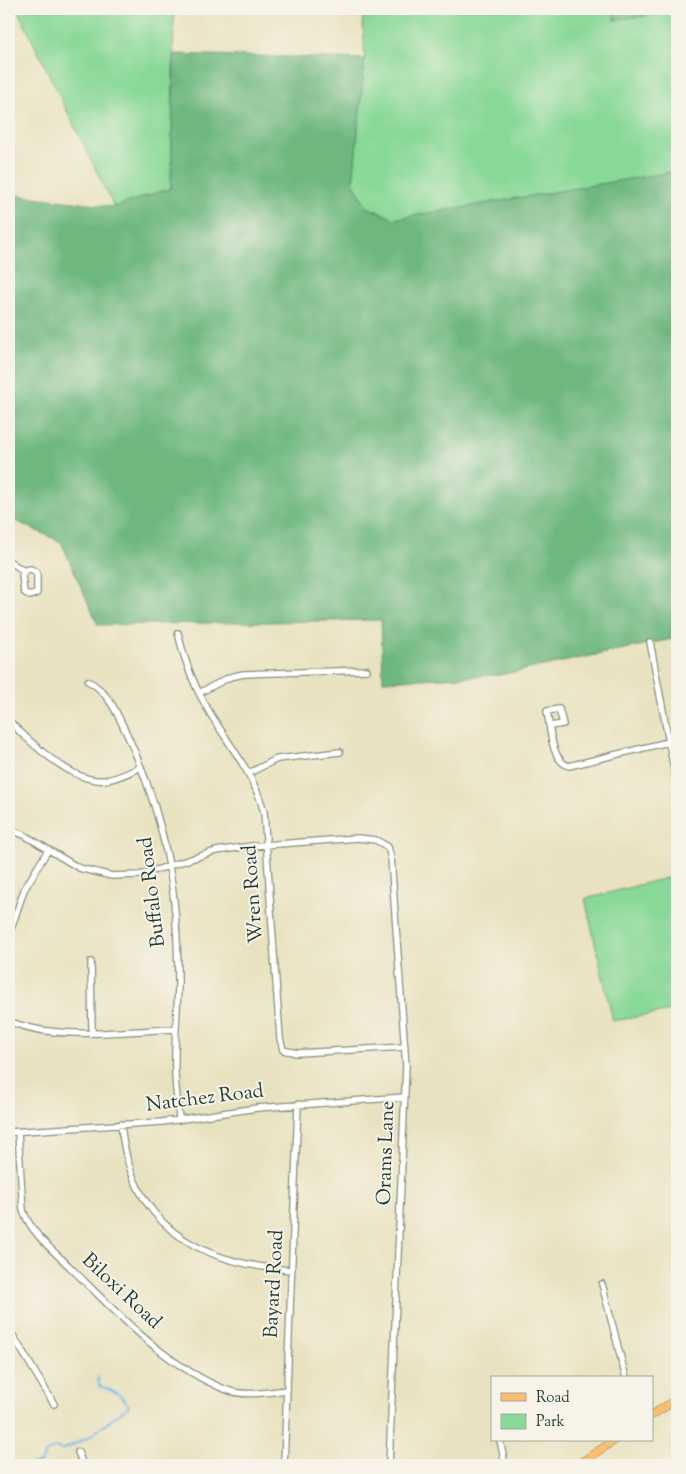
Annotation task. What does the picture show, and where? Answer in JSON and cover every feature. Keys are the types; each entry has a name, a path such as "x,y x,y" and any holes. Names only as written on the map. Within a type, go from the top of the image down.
{"main road":[{"path":"654,1414 677,1399"},
{"path":"577,1465 612,1442"}],"street":[{"path":"9,561 24,571"},
{"path":"30,569 37,573 38,591 33,596 28,596 24,592 22,575 24,571 30,569"},
{"name":"Wren Road","path":"178,633 187,669 199,693 249,773 264,812 280,1038 283,1050 297,1053 405,1047"},
{"path":"650,642 677,785"},
{"path":"199,693 230,677 244,674 367,670"},
{"name":"Buffalo Road","path":"88,681 98,686 116,712 141,767 158,814 170,866 178,978 175,1073 180,1120"},
{"path":"9,721 40,750 82,776 105,780 141,767"},
{"path":"550,726 557,758 562,764 568,766 668,742"},
{"path":"249,773 276,759 340,752"},
{"path":"9,829 24,835 79,868 105,876 131,876 216,851 267,844"},
{"name":"Orams Lane","path":"267,844 350,838 376,840 385,844 391,858 405,1047 405,1097 389,1465"},
{"path":"9,931 24,890 48,850"},
{"path":"91,962 92,1032"},
{"path":"9,1021 39,1030 92,1032 176,1029"},
{"name":"Natchez Road","path":"9,1132 180,1120 235,1110 405,1097"},
{"name":"Bayard Road","path":"284,1465 298,1104"},
{"path":"121,1124 125,1155 133,1179 144,1200 169,1229 197,1247 221,1257 262,1267 292,1270"},
{"name":"Biloxi Road","path":"18,1132 23,1210 26,1218 42,1239 96,1293 147,1339 182,1365 220,1386 243,1394 287,1390"},
{"path":"602,1284 625,1376"},
{"path":"9,1329 36,1376 49,1392 54,1404"},
{"path":"500,1442 505,1465"},
{"path":"78,1452 83,1465"}],"green space":[{"path":"17,9 174,9 171,188 114,207"},
{"path":"362,9 613,9 616,20 677,11 677,171 394,219 367,207 353,182 365,59"},
{"path":"613,9 677,9 677,11 615,20"},
{"path":"174,54 365,59 353,182 367,207 394,219 677,171 677,638 500,675 383,681 381,620 98,625 61,542 9,518 9,194 114,207 171,188"},
{"path":"677,875 677,1010 613,1021 585,899"}],"waterway":[{"path":"30,1465 40,1463 47,1452 56,1447 62,1450 89,1437 129,1406 120,1395 99,1386 98,1377"},
{"path":"18,1465 24,1465"}]}
